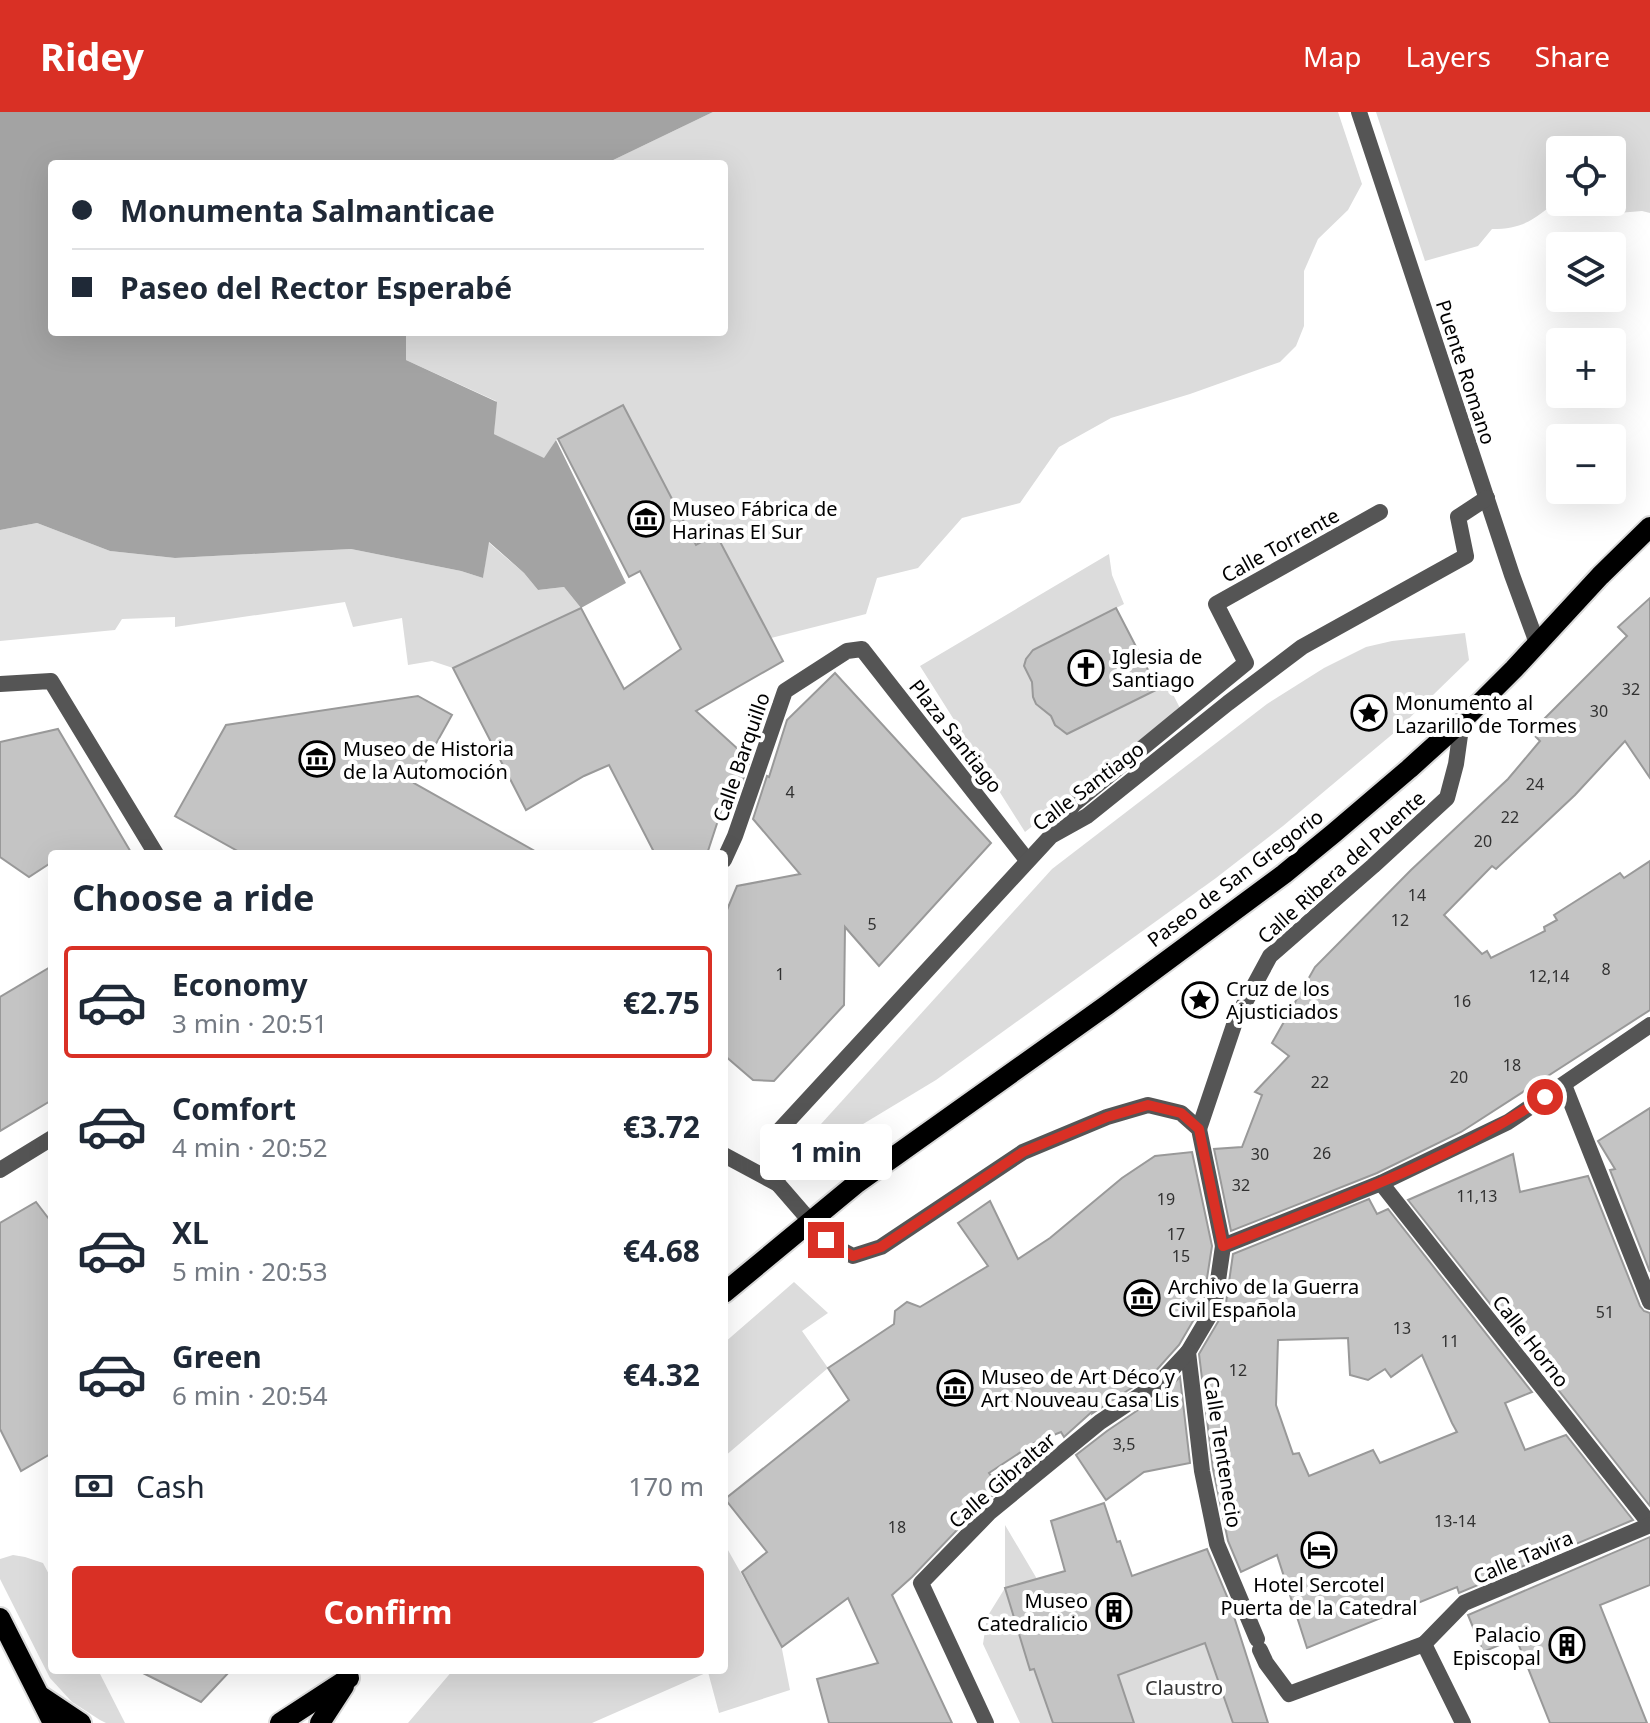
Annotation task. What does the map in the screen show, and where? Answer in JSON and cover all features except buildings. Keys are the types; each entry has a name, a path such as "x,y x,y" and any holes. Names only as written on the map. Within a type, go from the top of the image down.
{"main road":[{"name":"Paseo de San Gregorio","path":"728,1290 857,1183 1284,874 1462,721 1650,527"},
{"path":"0,1618 53,1723"},
{"path":"280,1723 352,1674"},
{"path":"320,1723 352,1674"},
{"path":"35,1723 39,1695"},
{"path":"39,1695 81,1723"}],"street":[{"name":"Puente Romano","path":"1359,112 1537,643"},
{"name":"Calle Santiago","path":"778,1184 770,1161 770,1146 777,1133 1051,836 1087,816 1302,647 1466,556 1458,517 1484,491"},
{"name":"Calle Torrente","path":"1051,836 1074,804 1246,663 1216,604 1380,512"},
{"name":"Plaza Santiago","path":"847,651 862,649 1027,860"},
{"name":"Calle Barquillo","path":"728,851 785,691 847,651"},
{"path":"0,684 51,681 154,850"},
{"name":"Calle Ribera del Puente","path":"1199,1129 1236,1019 1270,956 1447,798 1462,721"},
{"path":"1223,1246 1381,1183 1508,1122 1650,1025"},
{"path":"1564,1085 1650,1302"},
{"path":"728,1157 778,1184 830,1244 853,1256 881,1247 1023,1152 1107,1117 1148,1105 1181,1113 1199,1129"},
{"name":"Calle Tentenecio","path":"1199,1129 1223,1246 1214,1308 1188,1352 1202,1471 1217,1544 1266,1663 1289,1694 1424,1644"},
{"path":"0,1170 48,1140"},
{"name":"Calle Horno","path":"1381,1183 1650,1524"},
{"name":"Calle Gibraltar","path":"986,1723 921,1583 990,1512 1100,1422 1160,1382 1188,1352"},
{"name":"Calle Tavira","path":"1424,1644 1464,1603 1650,1524"},
{"path":"1424,1644 1463,1723"}],"green space":[{"path":"713,112 1338,112 1362,184 1348,210 1318,239 1304,271 1304,326 1296,346 1280,362 1111,418 1059,447 1020,503 962,518 918,568 877,578 866,614 771,638 716,534 696,545 623,405 556,440 544,459 494,434 496,401 406,360 406,336 728,336 728,160 613,160"},
{"path":"1376,112 1650,112 1650,213 1626,212 1626,136 1546,136 1546,210 1522,224 1492,229 1478,246 1425,261"},
{"path":"37,523 110,551 175,558 351,549 483,578 488,542 524,573 538,590 564,587 581,608 453,668 432,661 408,665 402,618 353,627 345,602 175,627 175,617 122,619 115,630 0,641 0,530"},
{"path":"1109,554 1112,575 1124,604 1029,653 1025,666 1029,677 1036,681 1033,692 1036,702 1042,709 1053,712 1059,729 1070,732 1157,689 1154,680 1163,675 1180,708 1025,832 920,666"},
{"path":"1465,633 1469,660 1395,732 1216,878 936,1080 815,1153 802,1145 1052,869 1267,704 1324,668 1366,647"},
{"path":"794,1282 828,1313 802,1331 828,1368 728,1454 728,1340"},
{"path":"1005,1525 1037,1579 1005,1589 1030,1669 1034,1669 1053,1723 1020,1723 983,1644 987,1617 1005,1588"},
{"path":"728,1550 781,1644 790,1690 719,1713 709,1674 728,1674"},
{"path":"13,1555 43,1563 48,1572 48,1674 100,1674 125,1723 100,1720 72,1702 50,1678 0,1579 0,1559"},
{"name":"Claustro","path":"1205,1643 1233,1723 1134,1723 1118,1675"},
{"path":"450,1674 703,1674 592,1723 408,1723"}],"shaded area":[{"path":"0,112 713,112 613,160 48,160 48,336 406,336 406,360 497,402 494,434 544,458 556,440 626,583 581,608 564,587 538,590 489,542 483,578 351,549 175,558 110,551 37,523 0,530"}],"place":[{"name":"Museo Fábrica de Harinas El Sur","path":"646,519"},
{"name":"Iglesia de Santiago","path":"1086,668"},
{"name":"Monumento al Lazarillo de Tormes","path":"1369,713"},
{"name":"Museo de Historia de la Automoción","path":"317,759"},
{"name":"Cruz de los Ajusticiados","path":"1200,1000"},
{"name":"Archivo de la Guerra Civil Española","path":"1142,1298"},
{"name":"Museo de Art Déco y Art Nouveau Casa Lis","path":"955,1388"},
{"name":"Hotel Sercotel Puerta de la Catedral","path":"1319,1550"},
{"name":"Museo Catedralicio","path":"1114,1611"},
{"name":"Palacio Episcopal","path":"1567,1645"}],"route":[{"path":"826,1240 853,1256 881,1247 1023,1152 1107,1117 1148,1105 1181,1113 1199,1129 1223,1246 1381,1183 1508,1122 1545,1097"}]}
